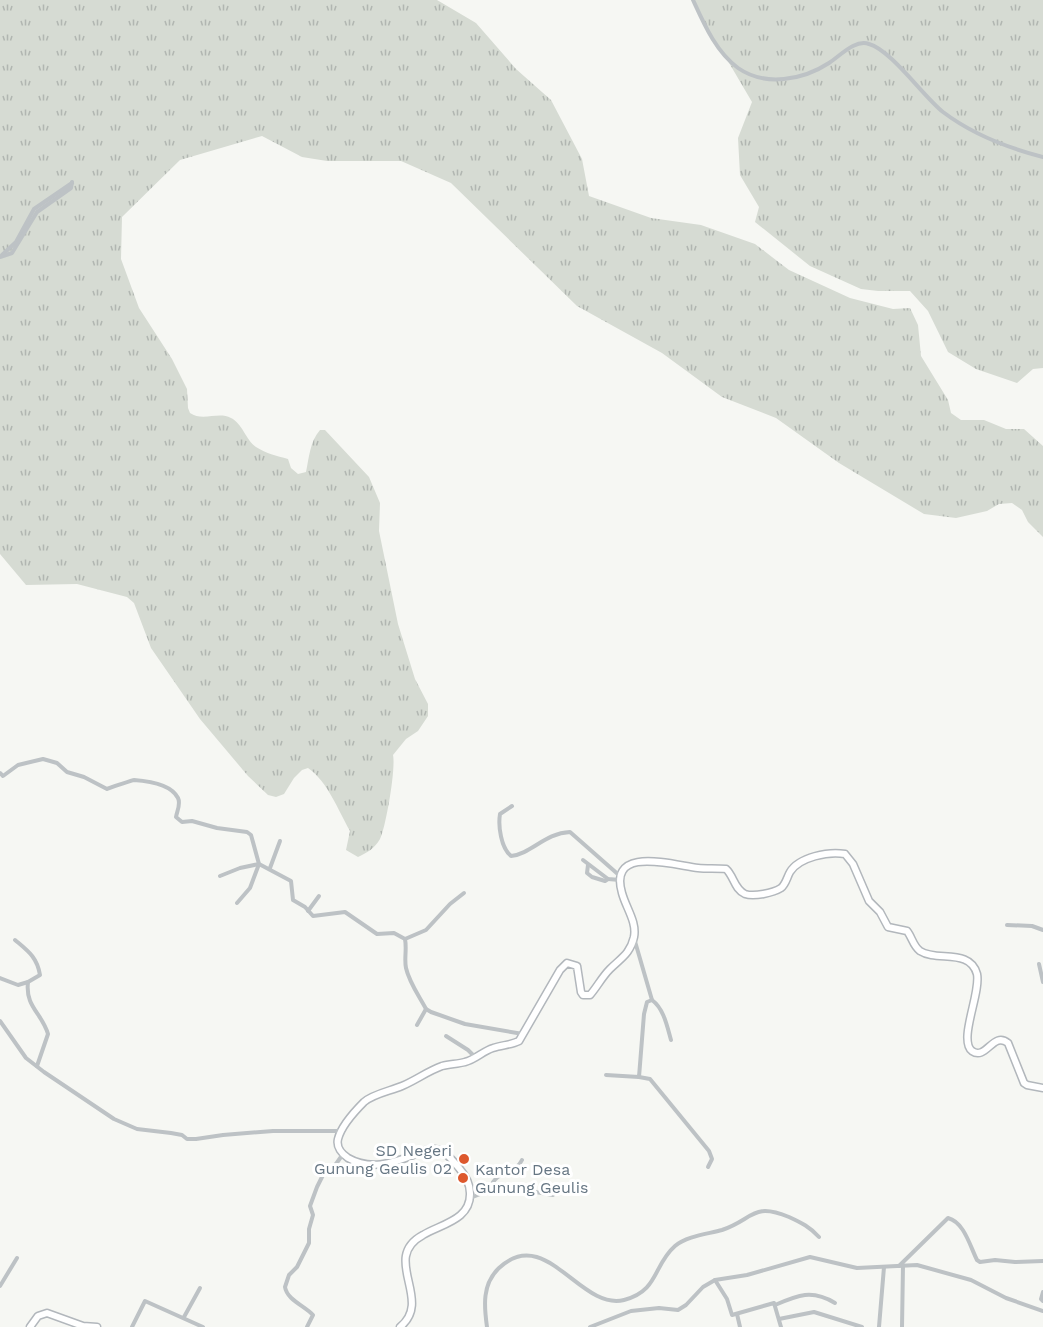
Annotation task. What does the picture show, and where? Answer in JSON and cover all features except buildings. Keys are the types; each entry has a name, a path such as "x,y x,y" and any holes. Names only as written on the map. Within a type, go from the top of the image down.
{"main road":[{"path":"400,1327 407,1320 413,1306 404,1268 408,1249 419,1237 444,1226 462,1214 470,1198 470,1187 465,1174 438,1150 427,1150 398,1161 376,1165 360,1164 343,1154 338,1144 342,1131 368,1099 402,1086 445,1065 465,1062 488,1050 518,1041 524,1035 564,964 569,962 576,964 581,992 583,995 590,995 610,968 625,957 634,937 635,926 622,896 620,878 629,864 644,861 695,868 726,869 736,887 744,893 755,895 781,887 791,869 803,861 822,855 845,854 853,864 869,901 880,912 888,927 908,931 916,948 923,952 963,959 975,969 978,986 967,1035 971,1049 975,1052 982,1052 994,1042 1005,1040 1024,1083 1043,1088"},
{"path":"30,1327 38,1316 47,1313 83,1326 97,1327"}],"street":[{"path":"693,0 709,34 725,56 744,71 771,79 785,80 809,73 828,64 849,48 860,43 869,44 888,56 943,112 1005,145 1043,157"},
{"path":"72,182 71,188 37,212 12,253 0,257 16,242 34,208 72,182"},
{"path":"0,773 3,776 18,765 43,759 57,763 67,772 84,777 107,789 132,780 160,785 178,798 178,820 182,822 192,820 217,828 247,832 252,838 259,864 250,888 237,903"},
{"path":"512,806 500,814 499,821 506,851 511,856 520,855 533,845 557,834 570,832 620,878"},
{"path":"270,868 280,842"},
{"path":"583,860 608,879"},
{"path":"220,876 259,864 291,881 293,900 317,917 345,912 377,934 394,933 405,939"},
{"path":"588,865 587,873 592,877 605,881 620,878"},
{"path":"592,877 600,873"},
{"path":"405,939 426,930 450,904 464,893"},
{"path":"307,911 319,896"},
{"path":"1006,926 1032,926 1043,930"},
{"path":"634,937 652,1000 663,1016 671,1040"},
{"path":"405,939 407,971 426,1009 437,1016 465,1024 524,1035"},
{"path":"0,978 18,985 40,975 37,961 32,954 15,940"},
{"path":"1039,964 1043,982"},
{"path":"28,982 28,998 48,1034 37,1066"},
{"path":"639,1077 644,1014 647,1002 652,1000"},
{"path":"417,1025 426,1009"},
{"path":"0,1021 26,1058 114,1119 138,1129 182,1135 187,1139 196,1140 223,1134 267,1131 342,1131"},
{"path":"446,1036 476,1058"},
{"path":"606,1075 650,1079 709,1151 712,1159 708,1167"},
{"path":"308,1327 313,1315 309,1309 288,1296 285,1287 289,1275 297,1267 309,1243 309,1229 313,1215 310,1206 316,1187 325,1171 336,1164 343,1154"},
{"path":"490,1189 492,1182 501,1173 517,1168 522,1160"},
{"path":"470,1198 501,1186 553,1195"},
{"path":"487,1327 484,1305 491,1278 498,1268 517,1257 528,1256 548,1262 594,1294 609,1301 618,1301 631,1298 646,1290 671,1251 679,1243 725,1229 761,1211 771,1210 806,1225 819,1237"},
{"path":"902,1327 901,1266 945,1219 948,1218 960,1225 976,1260 980,1262 1043,1261"},
{"path":"590,1327 631,1311 681,1308 703,1287 715,1280 747,1275 810,1257 852,1268 917,1265 967,1278 1006,1298 1043,1311"},
{"path":"0,1287 17,1258"},
{"path":"879,1327 884,1268"},
{"path":"715,1280 727,1299 731,1314 772,1303 775,1305 802,1294 824,1296 835,1303"},
{"path":"184,1317 200,1288"},
{"path":"1043,1292 1041,1299 1043,1301"},
{"path":"132,1327 145,1301 203,1327"},
{"path":"775,1305 781,1327"},
{"path":"779,1319 814,1312 862,1327"},
{"path":"736,1314 740,1327"}],"green space":[{"path":"0,0 437,0 476,23 516,69 551,100 582,159 589,196 651,218 701,225 755,244 789,270 850,298 893,309 910,308 918,325 921,356 948,400 951,413 961,420 984,420 1006,429 1024,429 1043,446 1043,537 1028,522 1022,510 1012,503 999,504 987,511 956,518 924,514 839,463 776,418 722,397 662,353 577,306 451,183 401,161 327,161 302,157 262,136 180,160 122,217 121,259 139,308 172,359 187,389 190,413 200,417 226,416 235,420 256,447 288,459 291,468 298,474 306,472 314,439 320,430 325,430 369,477 380,503 379,531 398,624 415,679 428,704 428,716 418,731 406,739 393,755 388,811 380,839 373,848 358,857 346,850 350,831 327,789 308,768 302,770 294,778 284,794 276,797 268,795 248,776 200,719 151,648 134,603 127,597 77,584 26,585 0,554"},
{"path":"693,0 1043,0 1043,368 1033,369 1017,383 976,369 948,352 928,311 910,291 861,289 810,266 755,222 759,207 740,175 738,138 752,102 709,34"}],"place":[{"name":"SD Negeri Gunung Geulis 02","path":"464,1159"},
{"name":"Kantor Desa Gunung Geulis","path":"463,1178"}]}
